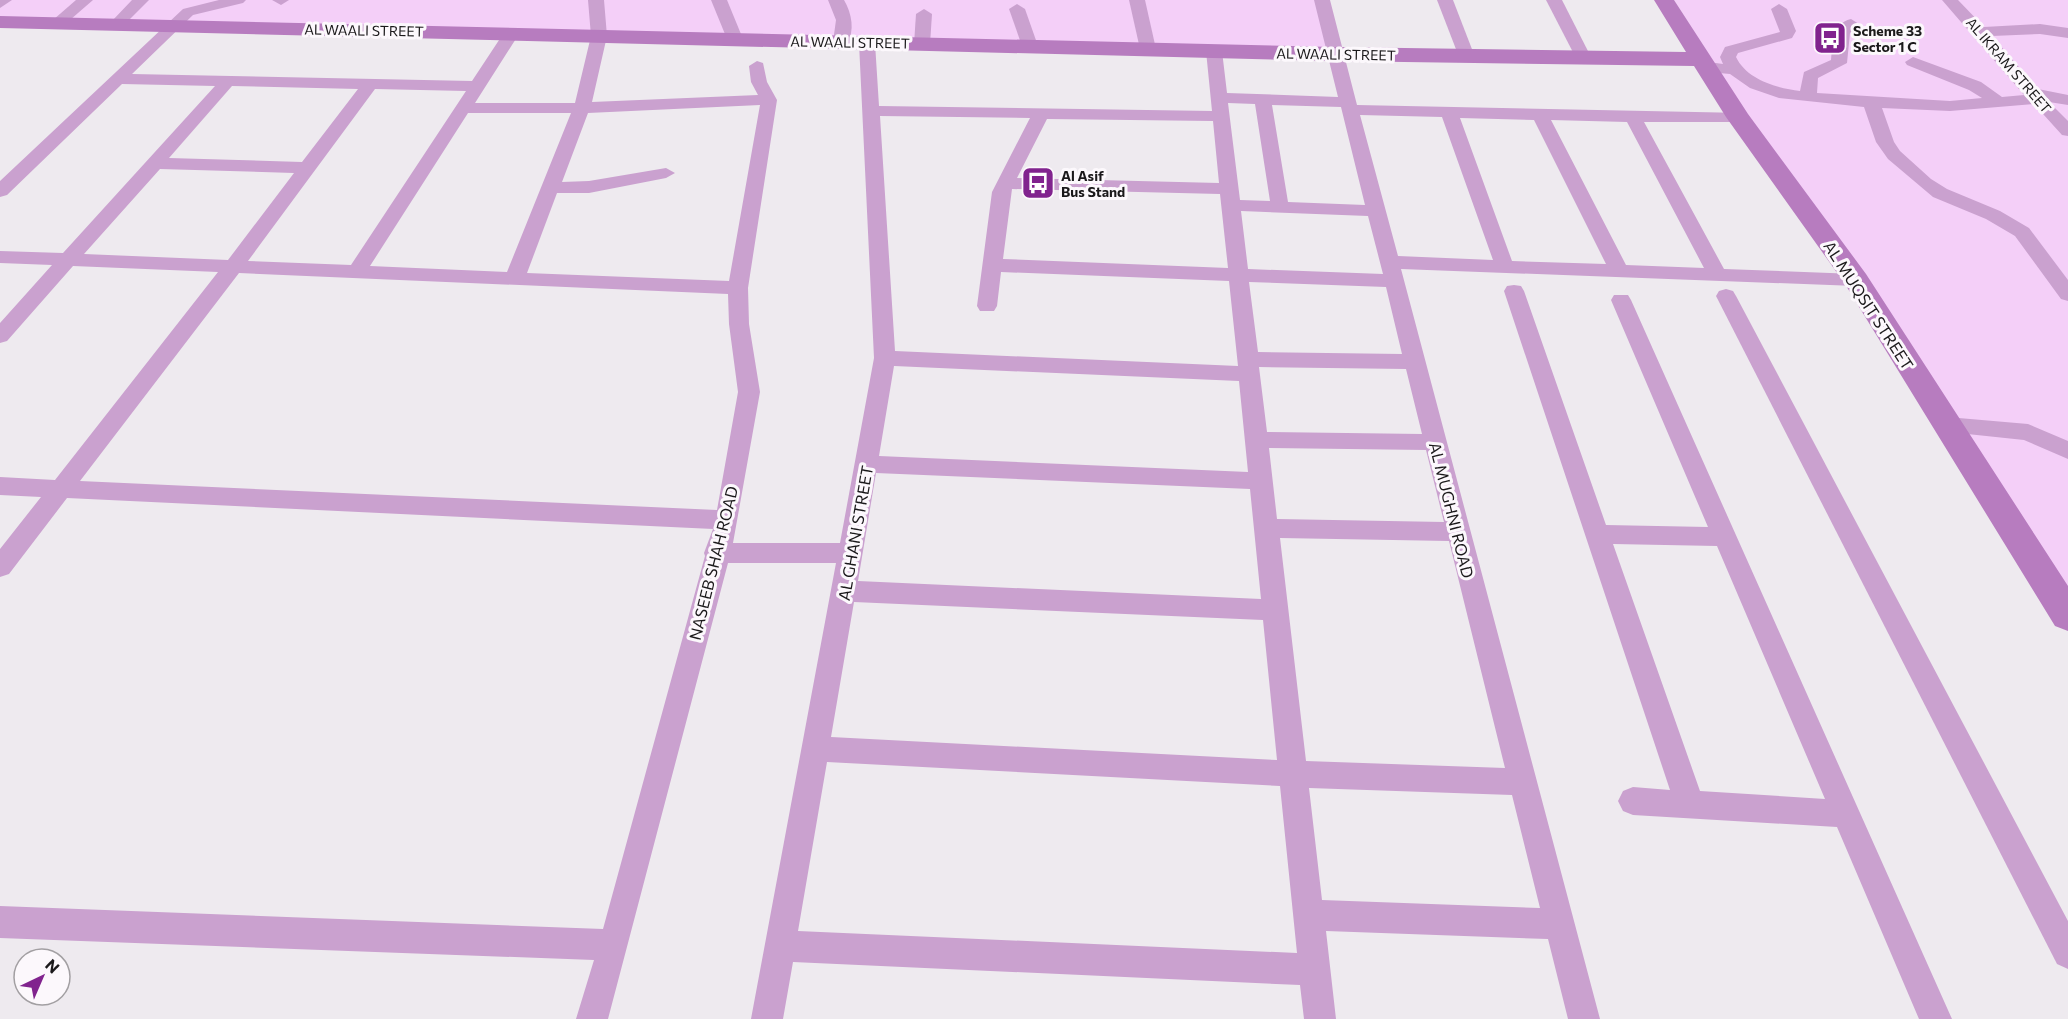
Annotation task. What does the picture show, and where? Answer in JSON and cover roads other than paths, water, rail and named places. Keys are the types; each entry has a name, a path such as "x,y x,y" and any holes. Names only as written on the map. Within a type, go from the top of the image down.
{"street":[{"path":"0,3 4,0"},
{"path":"58,23 85,0"},
{"path":"117,24 141,0"},
{"path":"0,191 188,12 238,0"},
{"path":"514,280 582,108 599,36 596,0"},
{"path":"719,0 735,39"},
{"path":"1137,0 1148,50"},
{"name":"AL MUGHNI ROAD","path":"1322,0 1584,1019"},
{"path":"1445,0 1467,57"},
{"path":"1554,0 1584,59"},
{"name":"AL MUQSIT STREET","path":"1664,0 1714,65 1738,117 1856,280 2068,616"},
{"name":"AL IKRAM STREET","path":"1950,0 1982,32 2034,96 2068,130"},
{"path":"841,42 846,27 842,1"},
{"path":"1017,9 1030,46"},
{"path":"1714,65 1728,57 1731,50 1786,35 1788,31 1779,9"},
{"path":"922,44 924,15"},
{"name":"AL WAALI STREET","path":"0,22 1584,59 1714,65"},
{"path":"1808,98 1810,75 1839,63 1842,32 1851,24"},
{"path":"1982,32 2040,29 2068,33"},
{"path":"356,273 511,34"},
{"name":"AL GHANI STREET","path":"767,1019 868,464 885,358 867,43"},
{"path":"1214,51 1320,1019"},
{"path":"1913,62 1975,86 1997,101"},
{"path":"1714,65 1769,90 1808,98 1950,106 2034,96 2068,100"},
{"path":"463,108 582,108 769,100 759,82 757,66"},
{"path":"119,79 477,86"},
{"path":"0,336 228,81"},
{"path":"0,567 233,267 370,84"},
{"path":"871,111 1041,114 1220,107 1263,99 1449,112 1633,117 1738,117"},
{"path":"1263,99 1280,207"},
{"name":"NASEEB SHAH ROAD","path":"592,1019 614,945 726,520 749,392 739,324 738,288 769,100"},
{"path":"1871,102 1885,142 1894,155 1925,183 1940,193 1993,215 2022,232 2068,294"},
{"path":"1449,112 1504,267"},
{"path":"987,306 1001,192 1041,114"},
{"path":"1540,115 1619,271"},
{"path":"1633,117 2068,952"},
{"path":"155,163 307,168"},
{"path":"550,188 589,187 666,173"},
{"path":"1005,183 1230,197 1280,207 1375,211"},
{"path":"0,257 738,288"},
{"path":"992,265 1238,275 1504,267 1619,271 1722,286 1856,280"},
{"path":"1514,291 1690,805"},
{"path":"1621,300 1936,1019"},
{"path":"885,358 1248,366 1414,362"},
{"path":"1947,425 2022,431 2068,451"},
{"path":"1257,440 1434,442"},
{"path":"868,464 1261,481"},
{"path":"0,486 726,520"},
{"path":"1266,528 1458,532"},
{"path":"1598,534 1724,537"},
{"path":"716,553 851,553"},
{"path":"844,591 1275,610"},
{"path":"816,749 1293,774 1522,782"},
{"path":"1633,801 1847,814"},
{"path":"1308,915 1558,924"},
{"path":"0,922 614,945"},
{"path":"780,946 1314,970"}],"place":[{"name":"Scheme 33 Sector 1 C","path":"1830,38"},
{"name":"Al Asif Bus Stand","path":"1038,183"}]}
